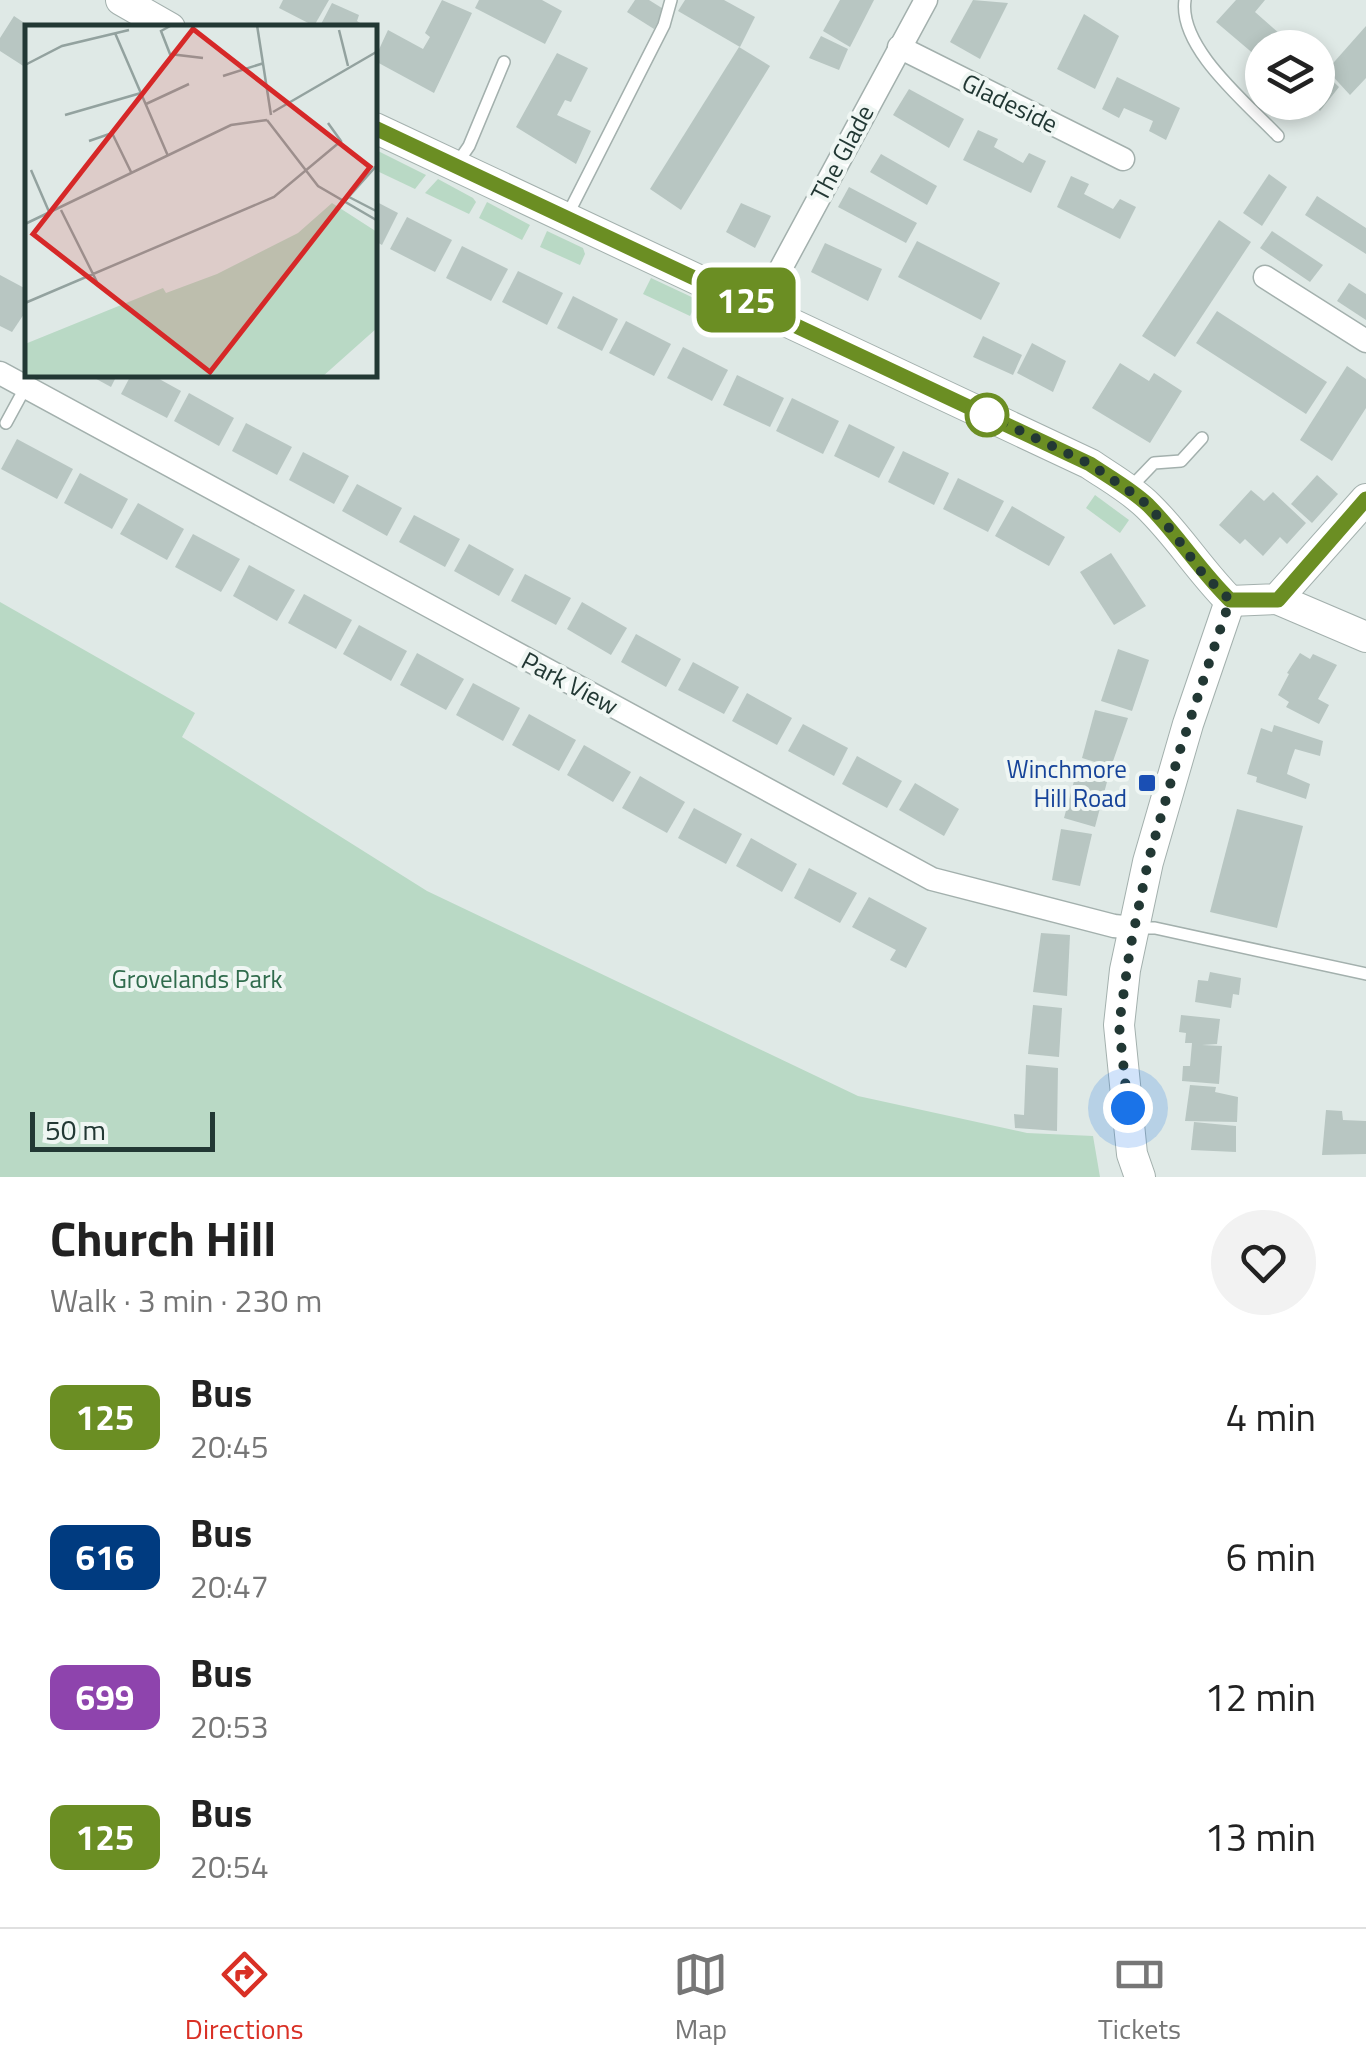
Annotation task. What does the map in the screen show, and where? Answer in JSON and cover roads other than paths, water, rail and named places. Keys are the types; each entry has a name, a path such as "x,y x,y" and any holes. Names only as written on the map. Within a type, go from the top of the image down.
{"street":[{"name":"The Glade","path":"760,306 926,0"},
{"path":"131,2 166,25"},
{"name":"Gladeside","path":"898,47 1123,158"},
{"path":"378,129 1090,464 1128,491 1171,530 1203,574 1230,600 1278,600 1366,637"},
{"path":"1265,277 1366,341"},
{"name":"Park View","path":"0,373 28,382 932,879 1134,928"},
{"path":"1278,600 1366,499"},
{"path":"1140,1177 1132,1154 1119,1025 1134,928 1148,862 1188,724 1230,600"}],"lane":[{"path":"568,216 664,25 671,0"},
{"path":"1184,0 1189,33 1199,50 1278,136"},
{"path":"456,165 504,62"},
{"path":"6,423 28,382"},
{"path":"1128,491 1154,463 1181,461 1202,438"},
{"path":"1134,928 1155,928 1366,974"}],"place":[{"name":"Winchmore Hill Road","path":"1147,783"}],"park label":[{"name":"Grovelands Park","path":"197,979"}]}
